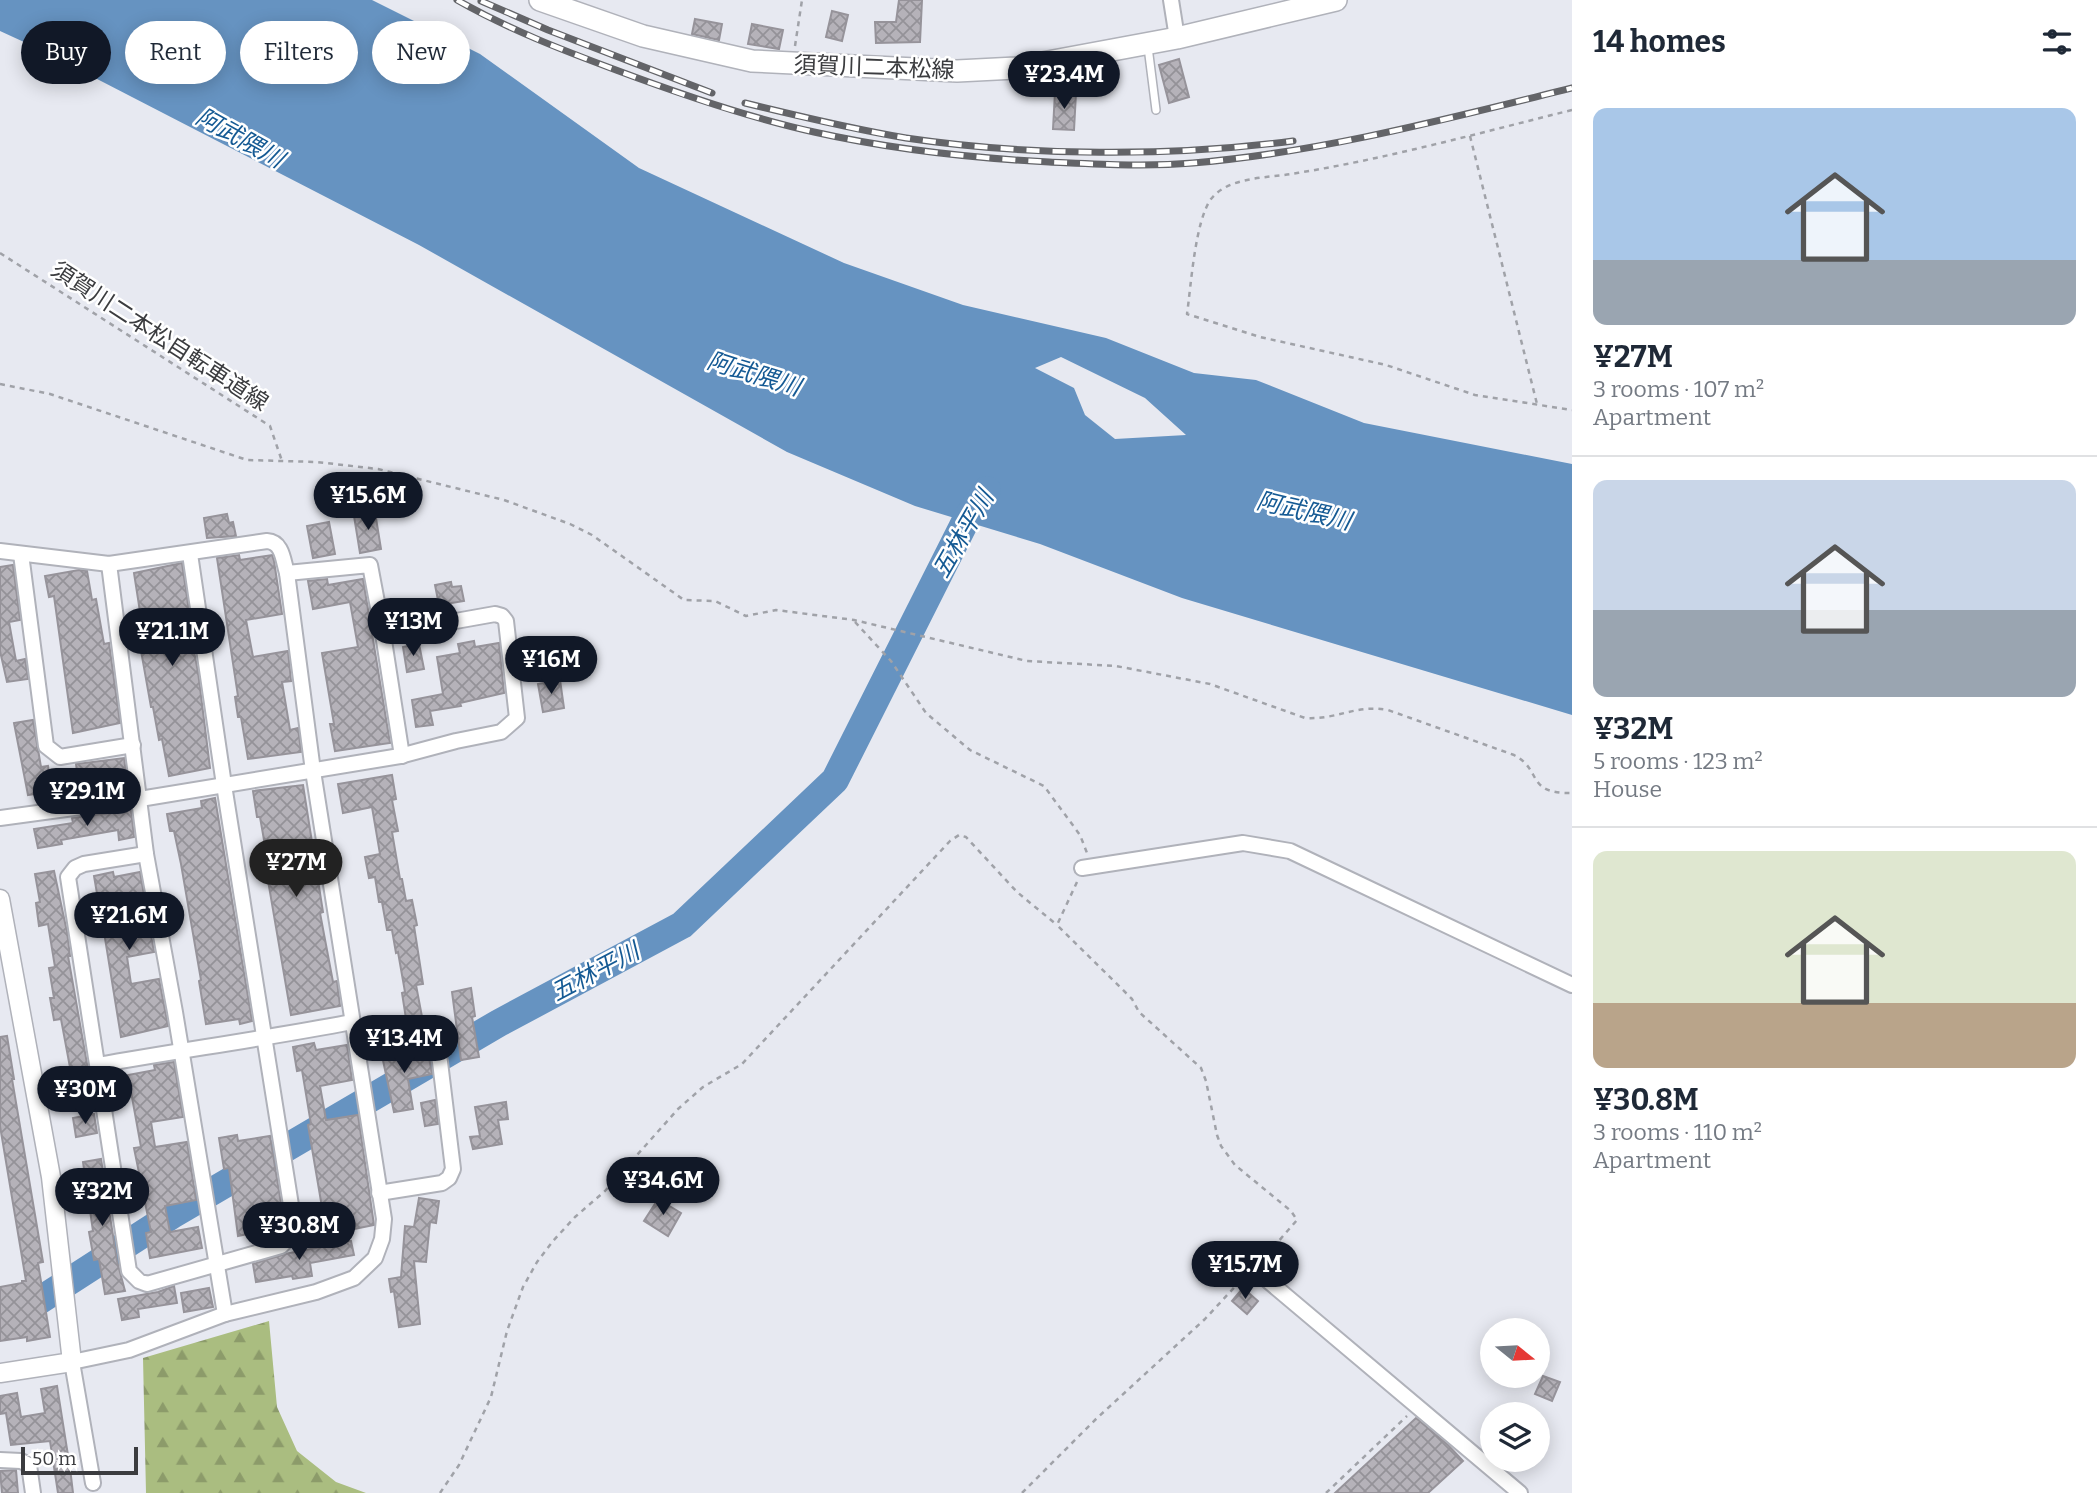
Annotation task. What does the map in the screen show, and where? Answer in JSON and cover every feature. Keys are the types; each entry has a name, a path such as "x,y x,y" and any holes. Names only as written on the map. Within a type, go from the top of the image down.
{"main road":[{"name":"須賀川二本松線","path":"540,0 643,36 752,61 957,71 1016,68 1177,38 1313,3 1336,0"}],"street":[{"path":"1171,0 1177,38"},
{"path":"0,551 110,564 274,542 280,547 287,573 313,771 384,1219 382,1239 375,1258 361,1273 347,1282 225,1314 129,1350 0,1373"},
{"path":"21,554 46,746 60,757 133,745"},
{"path":"146,855 84,864 75,868 68,877 129,1271 139,1281 147,1284 281,1245 288,1239 294,1224 190,554"},
{"path":"110,564 146,855 225,1314"},
{"path":"287,573 370,565 397,712 402,756"},
{"path":"0,818 139,799 402,756 501,732 517,718 506,621 502,616 495,614 383,634"},
{"path":"1082,868 1243,843 1280,849 1572,985"},
{"path":"0,899 51,1177 72,1362 93,1483"},
{"path":"98,1065 180,1050 266,1039 352,1022"},
{"path":"358,1045 431,1034 436,1039 440,1062 453,1169 449,1178 442,1183 379,1193"},
{"path":"1254,1269 1520,1493"},
{"path":"0,1460 21,1461 29,1465 33,1493"}],"lane":[{"path":"1147,43 1156,110"}],"path":[{"path":"791,63 800,24 802,0"},
{"path":"1572,110 1345,165 1244,181 1223,188 1210,200 1200,229 1187,314 1260,337 1385,365 1475,396 1572,410"},
{"path":"1470,135 1537,404"},
{"name":"須賀川二本松自転車道線","path":"0,253 271,426 282,461"},
{"path":"0,384 50,394 247,460 317,462 378,469 504,500 592,535 684,600 715,601 746,616 776,610 854,620 1027,661 1116,666 1210,684 1305,718 1319,719 1370,707 1388,710 1514,755 1527,763 1537,784 1544,789 1572,793"},
{"path":"854,620 891,661 926,713 970,750 1044,786 1080,835 1087,850 1057,925"},
{"path":"440,1493 458,1465 491,1397 506,1331 523,1287 552,1241 605,1191 678,1109 703,1087 742,1064 950,841 959,835 966,837 1017,892 1057,925 1132,999 1139,1012 1200,1068 1206,1082 1221,1146 1235,1165 1291,1211 1297,1220 1287,1234 1198,1326 1096,1419 1023,1493"},
{"path":"1326,1493 1418,1406"}],"green space":[{"path":"269,1321 277,1407 297,1451 336,1482 366,1493 146,1493 143,1358"}],"water":[{"name":"阿武隈川","path":"0,0 372,0 414,21 372,21 372,84 470,84 470,49 639,168 844,263 963,305 1106,338 1194,373 1256,380 1364,423 1572,464 1572,715 1182,598 1040,544 915,506 787,452 419,245 107,84 111,84 111,21 21,21 21,41 0,31","holes":["1061,357 1145,398 1186,435 1115,439 1085,415 1074,388 1035,368"]}],"building":[{"path":"899,0 922,0 920,42 876,43 875,22 896,22"},
{"path":"832,11 848,15 842,41 826,37"},
{"path":"695,19 722,24 719,40 692,34"},
{"path":"752,24 783,30 779,49 748,44"},
{"path":"1179,59 1189,97 1169,103 1159,65"},
{"path":"1055,92 1076,93 1074,130 1053,129"},
{"path":"375,512 381,549 360,553 354,516"},
{"path":"227,514 229,523 233,522 236,536 207,538 204,518"},
{"path":"329,522 335,554 313,558 307,526"},
{"path":"239,555 240,560 272,555 274,561 282,614 246,620 253,657 288,651 291,681 282,682 290,730 298,728 301,752 248,759 241,717 238,717 235,697 238,696 217,558"},
{"path":"182,563 210,768 169,776 162,739 159,740 151,707 140,645 145,644 134,573"},
{"path":"13,565 20,620 9,622 16,661 25,659 28,679 7,682 0,651 0,567"},
{"path":"87,571 92,600 96,599 104,644 109,643 120,723 73,733 54,596 49,597 45,576"},
{"path":"327,579 328,585 363,579 390,743 335,751 330,724 334,724 322,653 358,647 350,602 313,609 308,581"},
{"path":"451,582 452,587 461,586 464,601 439,605 435,585"},
{"path":"474,641 475,647 499,643 504,693 460,703 461,706 430,711 433,725 416,727 412,700 443,694 437,657 460,653 458,644"},
{"path":"419,644 424,669 407,672 403,647"},
{"path":"560,680 564,708 543,712 538,684"},
{"path":"33,720 41,767 48,766 52,791 28,795 14,723"},
{"path":"124,758 127,780 79,784 76,764"},
{"path":"392,775 396,799 392,800 398,831 392,832 406,901 412,900 423,984 416,985 423,1022 407,1025 398,952 396,953 392,930 387,930 375,877 369,878 365,857 380,854 372,807 343,813 338,784"},
{"path":"303,785 323,912 320,913 333,982 337,981 340,1006 291,1015 264,857 267,857 253,791"},
{"path":"215,798 252,1021 240,1024 239,1019 206,1024 181,864 174,831 170,831 167,814 202,808 201,801"},
{"path":"131,810 134,837 119,840 118,830 61,840 62,844 38,848 34,829 73,823 72,818"},
{"path":"54,871 67,932 68,956 89,1075 72,1078 61,1019 54,1020 50,998 54,998 49,968 55,967 48,924 39,926 36,903 40,902 35,874"},
{"path":"113,872 114,877 140,872 154,952 127,957 131,984 159,979 168,1026 121,1037 104,932 101,932 97,912 100,911 94,876"},
{"path":"471,988 475,1016 472,1017 479,1057 461,1060 452,992"},
{"path":"7,1036 43,1262 38,1263 50,1337 27,1341 27,1337 0,1341 0,1287 26,1281 0,1126 0,1037"},
{"path":"314,1043 316,1050 347,1045 352,1080 320,1086 326,1120 358,1115 374,1225 354,1229 351,1214 324,1219 302,1070 297,1071 293,1047"},
{"path":"400,1048 401,1056 428,1052 432,1074 408,1079 413,1109 394,1112 381,1051"},
{"path":"174,1062 183,1117 151,1122 155,1147 187,1142 196,1200 165,1206 170,1232 198,1227 202,1248 150,1258 146,1233 151,1232 134,1148 141,1147 128,1075 155,1070 154,1065"},
{"path":"435,1100 438,1124 425,1126 421,1103"},
{"path":"506,1102 508,1119 498,1120 502,1144 473,1149 470,1137 480,1136 475,1107"},
{"path":"94,1114 97,1133 76,1137 73,1118"},
{"path":"237,1135 238,1141 270,1136 284,1222 256,1227 257,1232 238,1236 229,1168 224,1169 219,1138"},
{"path":"101,1159 117,1261 125,1291 105,1294 99,1259 94,1260 89,1232 93,1231 83,1162"},
{"path":"419,1198 439,1201 436,1223 430,1222 426,1262 414,1261 420,1324 399,1327 394,1291 391,1292 389,1279 401,1277 405,1226 414,1227"},
{"path":"658,1199 681,1213 668,1236 644,1221"},
{"path":"351,1241 354,1255 310,1263 312,1276 293,1279 292,1276 256,1282 253,1264 285,1254"},
{"path":"174,1286 177,1303 138,1309 139,1317 122,1320 118,1299 158,1292"},
{"path":"209,1288 213,1307 184,1312 181,1293"},
{"path":"1243,1288 1258,1301 1247,1314 1232,1301"},
{"path":"1550,1378 1560,1382 1552,1401 1535,1394 1538,1388 1550,1388"},
{"path":"57,1386 73,1493 58,1493 50,1441 11,1445 6,1413 0,1414 0,1396 17,1393 21,1417 45,1413 41,1389"},
{"path":"1416,1418 1463,1461 1428,1493 1335,1493"},
{"path":"16,1470 18,1493 2,1493 0,1471"}],"waterway":[{"name":"五林平川","path":"0,1326 172,1215 499,1023 682,925 835,780 968,516 987,490"}],"railway":[{"path":"457,0 555,47 664,88 738,112 843,138 930,152 990,158 1139,165 1241,158 1384,133 1572,88"},
{"path":"481,1 548,30 712,93"},
{"path":"745,103 906,138 1001,148 1149,152 1293,141"}]}
